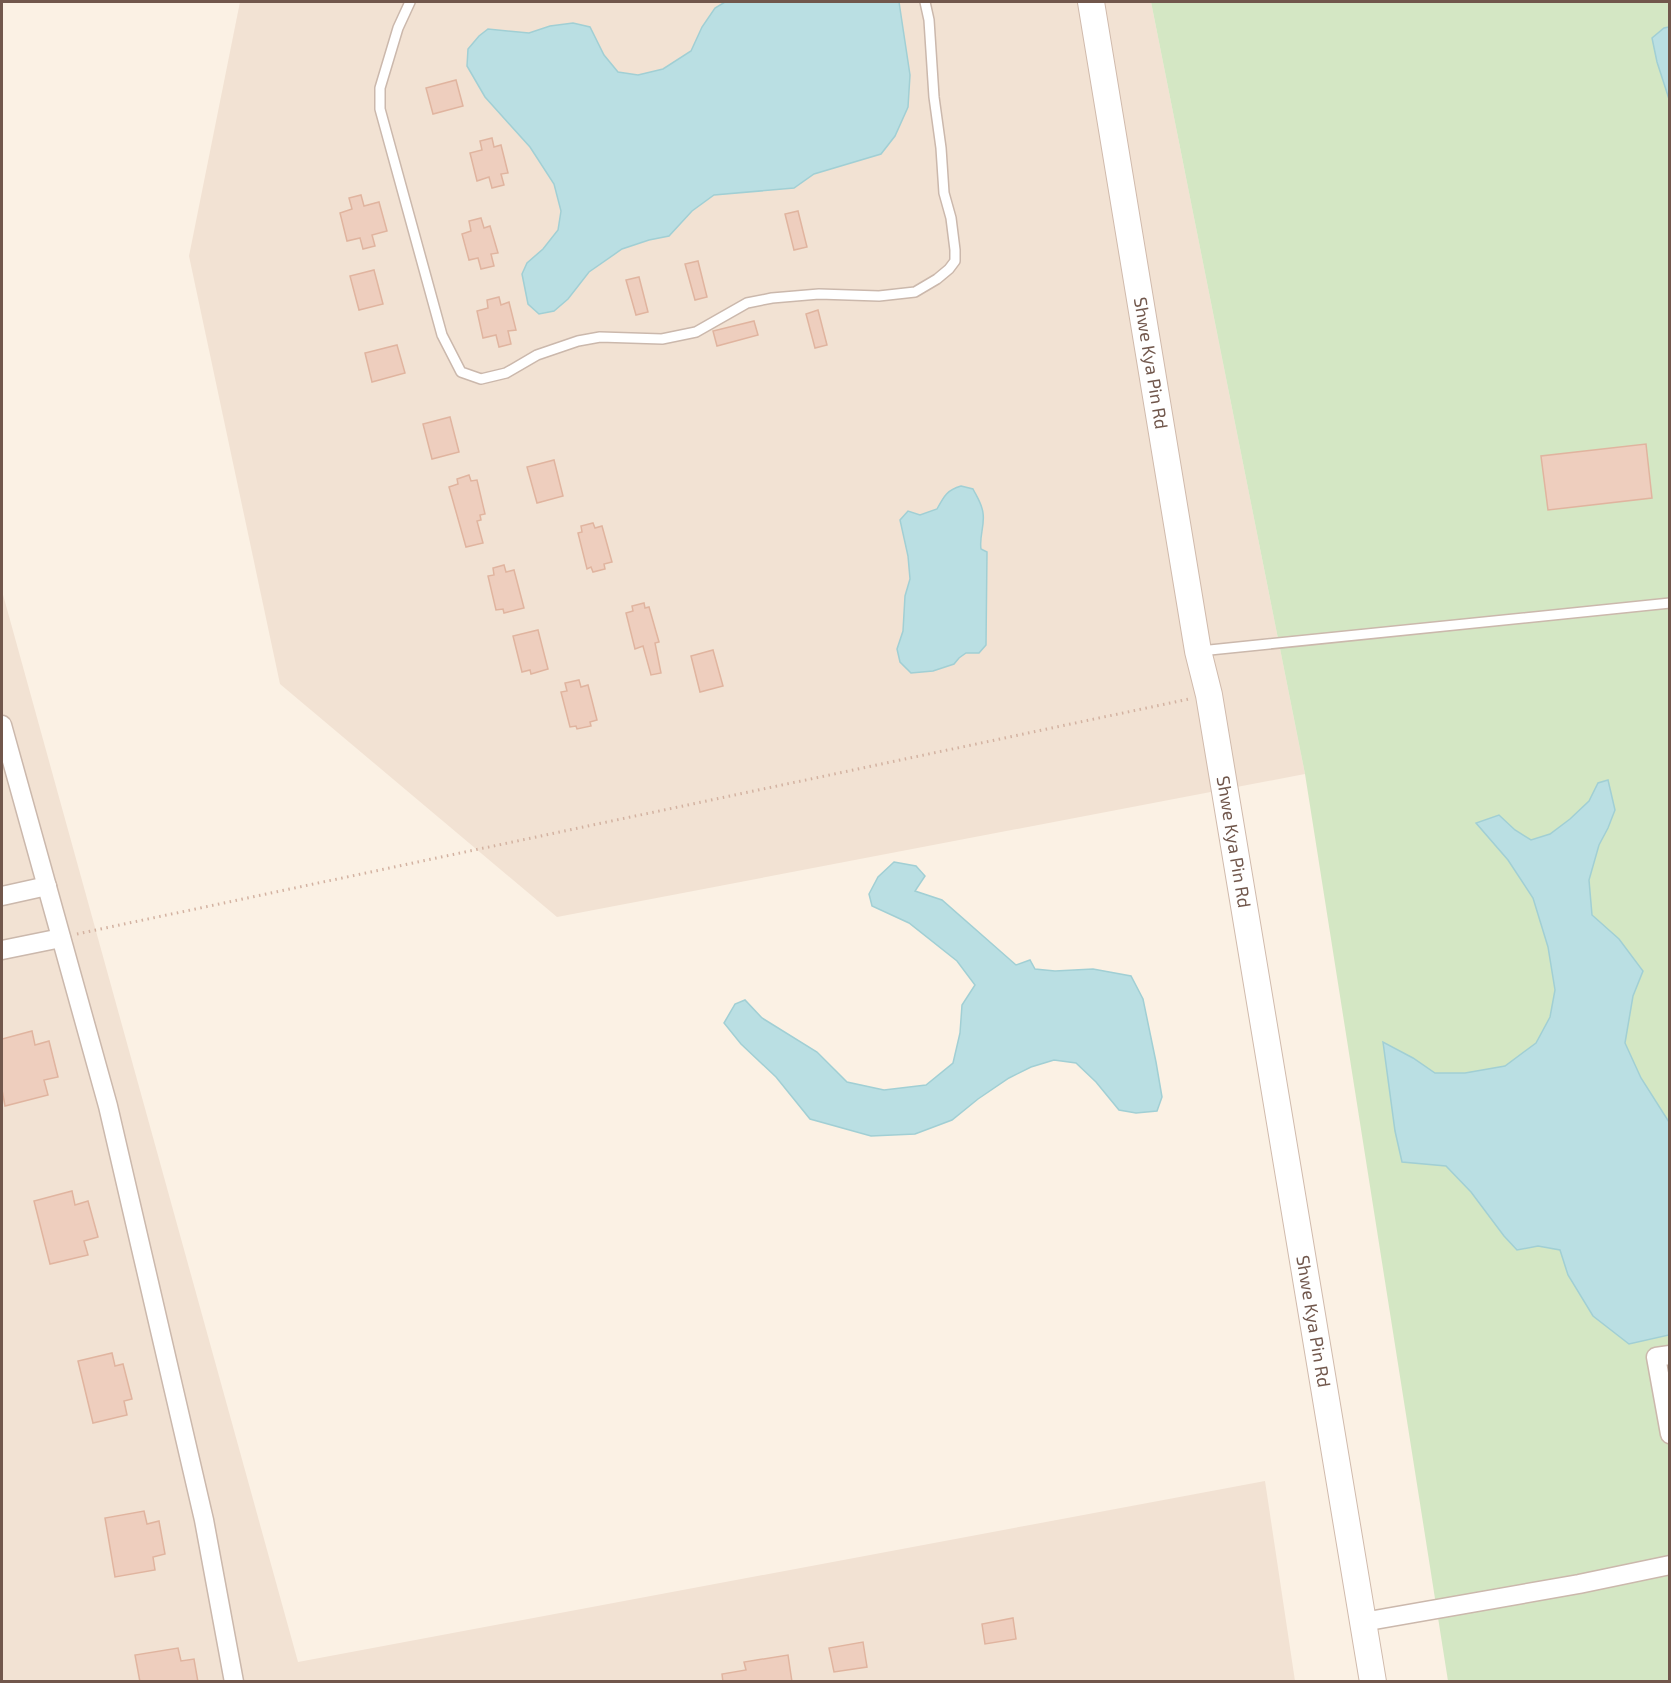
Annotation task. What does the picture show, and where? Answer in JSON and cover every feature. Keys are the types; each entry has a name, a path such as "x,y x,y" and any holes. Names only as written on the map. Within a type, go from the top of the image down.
{"street":[{"name":"Shwe Kya Pin Rd","path":"1091,2 1198,651 1209,695 1373,1682"},
{"path":"2,725 108,1106 204,1520 234,1682"},
{"path":"2,896 47,886"},
{"path":"2,950 61,938"},
{"path":"1670,1355 1656,1357 1670,1434"},
{"path":"1363,1622 1568,1586 1670,1565"}],"lane":[{"path":"410,2 398,28 380,88 380,109 442,335 460,372 481,379 506,373 537,356 578,341 600,338 662,339 696,332 747,303 772,298 819,294 879,296 915,292 950,269 955,261 954,236 944,193 929,20 925,2"},
{"path":"1198,651 1670,603"}],"path":[{"path":"61,938 1209,695"}],"shaded area":[{"path":"240,2 1151,2 1305,774 557,917 280,684 189,256"},
{"path":"2,591 298,1662 1265,1481 1295,1681 2,1681"}],"green space":[{"path":"1151,2 1669,2 1669,1681 1448,1681 1305,774"}],"water":[{"path":"725,2 899,2 910,75 908,107 895,136 881,154 814,174 794,188 714,195 692,211 669,236 622,249 589,272 568,299 554,311 539,314 528,304 522,274 527,263 543,249 558,230 561,211 554,184 530,147 485,97 467,66 468,49 488,29 529,33 550,26 573,23 590,27 604,55 618,72 638,75 663,69 691,51 702,27 715,8"},
{"path":"1670,27 1669,99 1652,38 1664,28"},
{"path":"961,486 973,489 983,513 981,549 987,552 986,645 979,653 966,653 954,664 933,671 911,673 900,662 897,649 903,631 905,596 910,579 908,556 900,520 908,511 920,515 937,509 946,494"},
{"path":"1608,780 1615,810 1599,845 1589,880 1592,915 1619,939 1643,971 1633,996 1625,1043 1641,1078 1669,1122 1669,1335 1629,1344 1593,1316 1568,1275 1560,1250 1538,1246 1517,1250 1471,1192 1446,1166 1402,1162 1395,1131 1383,1042 1435,1073 1465,1073 1505,1066 1536,1043 1550,1017 1555,990 1548,947 1533,898 1508,860 1476,823 1499,815 1515,830 1531,840 1550,834 1589,801 1598,783"},
{"path":"894,862 916,866 925,876 915,891 942,900 1016,965 1030,960 1035,969 1055,971 1093,969 1131,976 1143,999 1156,1062 1162,1097 1157,1111 1136,1113 1119,1110 1096,1082 1076,1063 1054,1060 1031,1067 1009,1078 952,1120 915,1134 871,1136 810,1119 776,1077 741,1044 724,1023 735,1004 745,1000 762,1018 817,1052 847,1082 884,1090 926,1085 953,1063 960,1033 962,1005 975,985 957,961 909,923 872,906 869,894 878,877"}],"building":[{"path":"456,80 463,106 433,114 426,88"},
{"path":"492,138 494,147 501,145 508,173 501,174 504,185 492,188 489,177 477,181 470,153 482,150 480,141"},
{"path":"361,195 364,206 379,202 387,231 372,235 375,246 363,249 360,238 347,241 340,213 352,209 349,198"},
{"path":"798,211 807,247 794,250 785,214"},
{"path":"481,218 484,228 490,226 498,253 491,254 494,266 481,269 478,258 469,260 462,234 471,231 469,221"},
{"path":"698,261 707,297 695,300 685,264"},
{"path":"374,270 383,304 359,310 350,276"},
{"path":"639,277 648,312 636,315 626,280"},
{"path":"499,297 501,305 509,302 516,330 508,331 511,344 499,347 496,335 483,338 477,311 488,308 487,300"},
{"path":"818,310 827,345 815,348 806,314"},
{"path":"754,321 758,335 717,346 713,331"},
{"path":"397,345 405,373 372,382 365,353"},
{"path":"450,417 459,452 432,459 423,424"},
{"path":"1646,444 1652,498 1548,510 1541,456"},
{"path":"554,460 563,496 537,503 527,467"},
{"path":"469,475 471,481 477,480 485,514 480,515 481,520 477,521 483,543 466,547 449,487 458,484 457,479"},
{"path":"593,523 595,528 602,526 612,562 604,564 605,569 593,572 591,567 587,569 578,533 582,532 581,526"},
{"path":"504,565 506,572 514,570 524,608 504,613 503,609 496,610 488,576 494,575 493,568"},
{"path":"644,603 645,608 649,607 659,642 655,643 661,673 651,675 643,646 635,649 626,613 633,611 632,606"},
{"path":"538,630 548,669 531,674 530,670 522,672 513,636"},
{"path":"713,650 723,686 700,692 691,656"},
{"path":"579,680 581,687 588,685 597,720 590,722 591,726 577,729 576,726 570,727 561,692 567,691 565,683"},
{"path":"32,1031 35,1045 49,1041 58,1077 44,1080 48,1095 5,1106 2,1090 2,1039"},
{"path":"72,1191 75,1205 88,1201 98,1237 84,1241 88,1255 50,1264 34,1201"},
{"path":"112,1353 115,1366 123,1364 132,1399 124,1401 127,1415 93,1423 78,1361"},
{"path":"144,1511 147,1524 159,1521 165,1554 153,1557 155,1570 115,1577 105,1518"},
{"path":"1013,1618 1016,1639 985,1644 982,1624"},
{"path":"863,1642 867,1667 834,1672 829,1648"},
{"path":"178,1648 181,1661 194,1659 198,1682 140,1682 135,1655"},
{"path":"788,1655 792,1682 723,1682 722,1674 746,1670 744,1662"}]}
